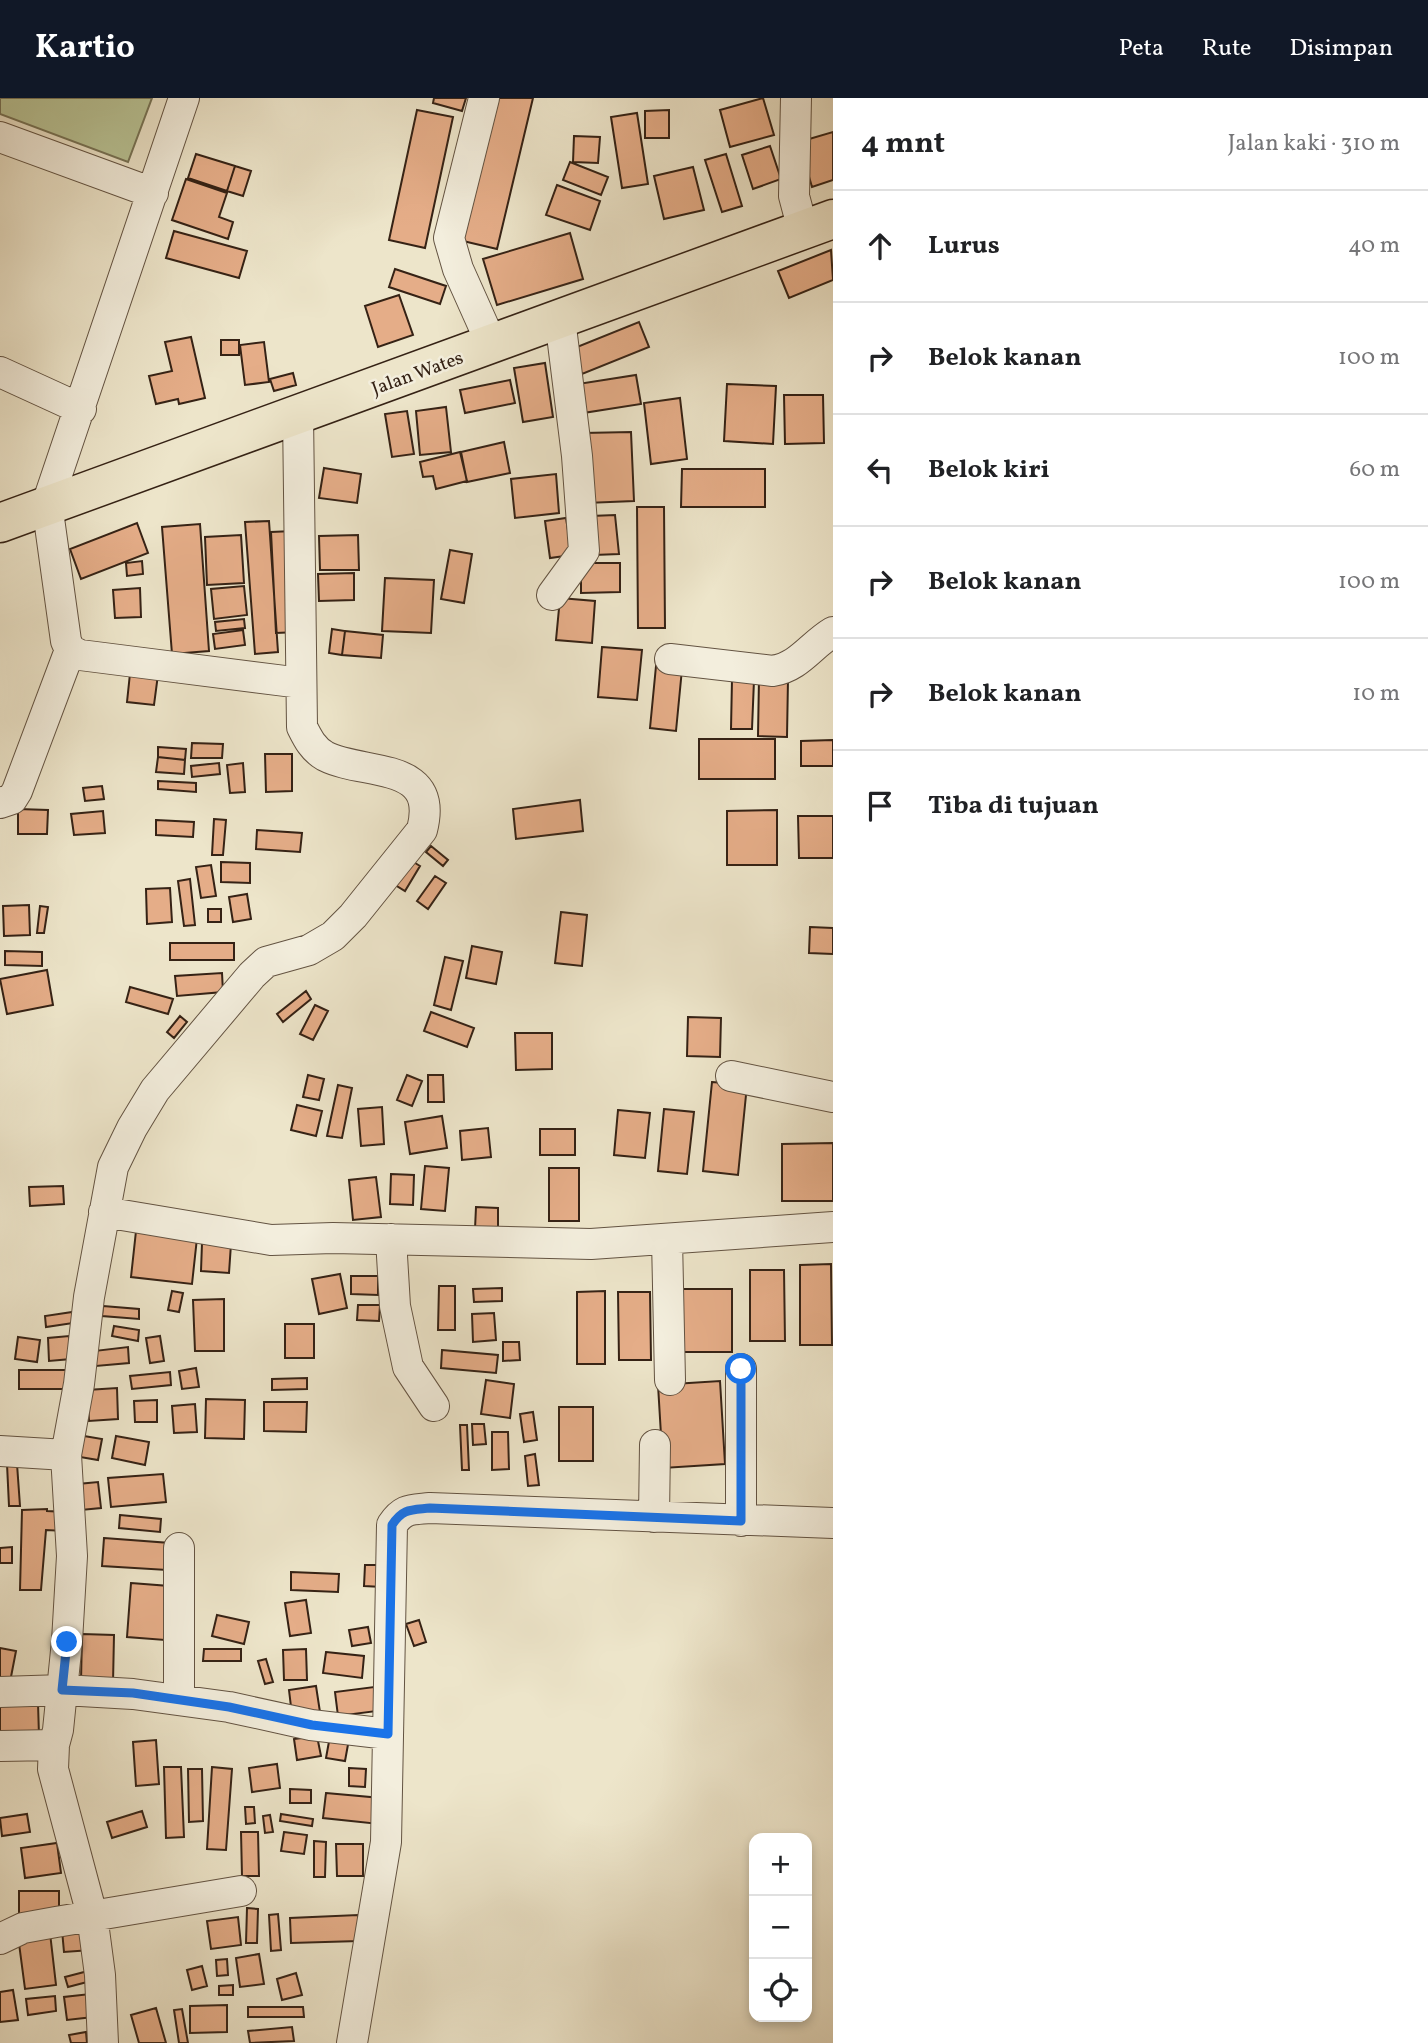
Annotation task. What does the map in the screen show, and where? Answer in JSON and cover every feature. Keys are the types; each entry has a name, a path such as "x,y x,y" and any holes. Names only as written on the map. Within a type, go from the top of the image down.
{"highway":[{"name":"Jalan Wates","path":"0,523 818,224"}],"street":[{"path":"184,98 47,504 65,641 70,650 80,655 301,683"},
{"path":"484,98 449,238 455,262 492,345"},
{"path":"796,98 794,196 818,224"},
{"path":"0,137 153,193"},
{"path":"552,595 584,551 577,456 560,319"},
{"path":"0,372 81,409"},
{"path":"103,2043 100,1975 92,1915 60,1799 54,1769 54,1745 62,1690 72,1556 66,1455 79,1384 89,1297 113,1167 155,1090 252,975 266,962 309,950 333,936 353,916 422,830 426,815 418,789 408,778 326,756 310,744 302,727 298,414"},
{"path":"670,659 773,671 789,668 817,641 833,632"},
{"path":"0,803 12,799 17,791 70,650"},
{"path":"731,1076 833,1097"},
{"path":"104,1212 271,1240 391,1239 591,1244 833,1227"},
{"path":"391,1239 395,1306 408,1367 434,1406"},
{"path":"667,1239 670,1380"},
{"path":"741,1369 741,1521"},
{"path":"654,1517 655,1446"},
{"path":"0,1451 66,1455"},
{"path":"352,2043 386,1842 392,1525 404,1511 430,1508 833,1523"},
{"path":"179,1548 179,1700"},
{"path":"0,1692 62,1690 133,1693 229,1707 312,1725 388,1734"},
{"path":"0,1746 54,1745"},
{"path":"0,1940 23,1928 241,1891"}],"green space":[{"path":"0,98 152,98 128,162 0,114"}],"building":[{"path":"434,98 466,98 462,111 433,103"},
{"path":"497,98 533,98 497,249 463,241"},
{"path":"763,98 774,135 730,147 720,110"},
{"path":"417,110 453,117 425,248 389,240"},
{"path":"669,110 669,138 645,138 645,111"},
{"path":"637,113 648,184 622,188 611,117"},
{"path":"833,132 833,180 812,187 799,142"},
{"path":"574,136 600,137 598,163 573,162"},
{"path":"770,146 781,179 753,189 742,155"},
{"path":"196,154 235,166 227,191 188,178"},
{"path":"726,154 742,206 722,212 705,160"},
{"path":"570,162 608,177 601,195 563,180"},
{"path":"235,166 251,171 243,196 227,191"},
{"path":"693,167 704,210 664,219 654,176"},
{"path":"186,179 227,193 219,217 233,222 228,239 172,220"},
{"path":"557,185 600,201 590,230 546,215"},
{"path":"174,231 247,251 239,278 166,258"},
{"path":"570,233 583,279 497,305 483,259"},
{"path":"831,250 833,280 789,298 778,271"},
{"path":"395,269 446,286 440,304 389,287"},
{"path":"399,295 413,335 378,347 365,306"},
{"path":"639,322 649,347 582,374 572,349"},
{"path":"191,337 205,398 179,404 178,399 156,404 149,376 172,371 165,342"},
{"path":"221,340 239,340 239,355 221,355"},
{"path":"264,342 269,382 245,385 240,345"},
{"path":"545,363 553,417 523,422 514,368"},
{"path":"293,373 296,385 274,391 270,379"},
{"path":"636,375 641,404 583,413 578,384"},
{"path":"510,380 515,403 465,413 460,390"},
{"path":"727,384 776,386 773,444 724,441"},
{"path":"784,395 823,395 824,443 785,444"},
{"path":"680,398 687,459 651,464 644,403"},
{"path":"446,407 451,452 420,455 416,411"},
{"path":"407,411 414,454 392,457 385,414"},
{"path":"631,432 634,501 586,503 583,433"},
{"path":"504,442 510,473 467,482 461,452"},
{"path":"460,452 467,481 436,489 433,476 423,477 420,462"},
{"path":"324,468 361,474 357,503 319,498"},
{"path":"682,469 765,469 765,507 681,507"},
{"path":"556,474 559,513 515,518 511,479"},
{"path":"637,507 664,507 665,628 638,628"},
{"path":"615,515 619,554 594,555 591,516"},
{"path":"566,518 572,555 550,558 545,521"},
{"path":"269,521 278,652 255,654 245,522"},
{"path":"137,523 148,553 81,579 70,549"},
{"path":"200,524 209,651 172,654 162,527"},
{"path":"293,531 298,632 276,633 271,532"},
{"path":"241,535 244,583 207,585 205,537"},
{"path":"358,535 359,570 320,570 319,536"},
{"path":"450,550 472,554 464,603 441,599"},
{"path":"142,561 143,574 127,576 126,563"},
{"path":"581,563 620,563 620,592 581,593"},
{"path":"354,573 354,600 319,601 318,574"},
{"path":"385,578 434,580 431,633 382,631"},
{"path":"244,586 247,615 214,619 211,589"},
{"path":"140,588 141,617 115,618 113,590"},
{"path":"560,598 595,601 592,643 556,640"},
{"path":"244,619 245,628 216,631 215,622"},
{"path":"332,629 345,631 342,655 329,653"},
{"path":"243,630 245,645 215,649 213,634"},
{"path":"345,631 383,635 381,658 342,655"},
{"path":"602,647 642,650 637,700 598,697"},
{"path":"131,664 159,667 154,705 127,702"},
{"path":"656,666 682,669 676,731 650,728"},
{"path":"759,678 788,679 787,737 758,736"},
{"path":"732,679 754,680 752,729 731,729"},
{"path":"699,739 775,739 775,779 699,779"},
{"path":"833,740 833,766 801,766 801,741"},
{"path":"192,743 223,744 222,758 191,758"},
{"path":"158,747 186,749 185,760 158,757"},
{"path":"265,754 292,754 292,791 266,792"},
{"path":"158,757 185,760 184,774 156,772"},
{"path":"219,763 220,774 192,777 191,766"},
{"path":"243,763 245,792 230,793 227,765"},
{"path":"158,781 196,783 196,792 158,789"},
{"path":"102,786 104,799 85,801 83,788"},
{"path":"580,800 583,831 516,839 513,809"},
{"path":"18,809 48,810 47,834 18,834"},
{"path":"777,810 777,865 727,865 727,811"},
{"path":"103,811 105,833 74,835 71,814"},
{"path":"798,816 833,816 833,858 799,858"},
{"path":"214,819 226,820 223,855 212,855"},
{"path":"156,820 194,822 193,837 156,835"},
{"path":"257,830 302,833 300,852 256,849"},
{"path":"431,846 448,860 443,866 426,852"},
{"path":"402,855 420,866 405,891 387,880"},
{"path":"221,862 250,863 250,883 221,882"},
{"path":"211,865 216,896 201,898 196,867"},
{"path":"435,876 446,883 428,909 417,901"},
{"path":"190,879 195,925 184,926 178,881"},
{"path":"170,888 172,922 147,924 146,889"},
{"path":"247,894 251,919 233,922 229,897"},
{"path":"29,905 30,935 4,936 3,906"},
{"path":"40,906 48,907 44,933 37,933"},
{"path":"208,909 221,909 221,922 208,922"},
{"path":"561,912 587,915 582,966 555,963"},
{"path":"810,927 833,928 833,954 809,953"},
{"path":"170,943 234,943 234,960 170,960"},
{"path":"472,946 502,952 496,984 466,978"},
{"path":"5,951 42,952 42,966 5,965"},
{"path":"445,957 463,961 451,1010 434,1005"},
{"path":"47,970 53,1005 7,1014 0,979"},
{"path":"222,973 223,992 177,996 175,976"},
{"path":"130,987 173,999 168,1014 126,1002"},
{"path":"306,991 311,999 283,1022 277,1014"},
{"path":"315,1005 328,1011 313,1040 300,1034"},
{"path":"431,1012 474,1028 467,1047 424,1031"},
{"path":"180,1016 187,1022 174,1038 167,1032"},
{"path":"688,1017 721,1018 720,1057 687,1056"},
{"path":"515,1033 552,1033 552,1069 516,1070"},
{"path":"308,1075 324,1079 319,1100 303,1097"},
{"path":"407,1075 422,1081 412,1106 397,1100"},
{"path":"428,1075 443,1075 444,1102 428,1102"},
{"path":"712,1082 747,1085 738,1175 703,1171"},
{"path":"338,1085 352,1088 342,1138 327,1136"},
{"path":"297,1105 322,1111 316,1136 291,1130"},
{"path":"382,1107 384,1144 361,1146 358,1109"},
{"path":"664,1109 694,1112 687,1174 658,1171"},
{"path":"618,1110 650,1113 645,1158 614,1155"},
{"path":"442,1116 447,1148 410,1154 405,1122"},
{"path":"488,1128 491,1157 462,1160 460,1131"},
{"path":"540,1129 575,1129 575,1155 540,1155"},
{"path":"833,1143 833,1201 782,1201 782,1144"},
{"path":"425,1166 449,1168 445,1211 421,1209"},
{"path":"549,1168 579,1168 579,1221 549,1221"},
{"path":"391,1174 414,1175 413,1205 390,1204"},
{"path":"376,1177 381,1217 353,1220 349,1180"},
{"path":"63,1186 64,1204 30,1206 29,1187"},
{"path":"476,1207 498,1208 498,1229 475,1229"},
{"path":"136,1231 197,1238 192,1284 131,1277"},
{"path":"202,1243 231,1244 229,1273 201,1271"},
{"path":"831,1264 832,1345 800,1345 800,1265"},
{"path":"750,1270 784,1270 785,1341 750,1341"},
{"path":"340,1274 347,1308 319,1314 312,1279"},
{"path":"351,1276 378,1276 378,1295 351,1294"},
{"path":"439,1286 455,1286 455,1330 438,1330"},
{"path":"502,1288 502,1301 474,1302 473,1289"},
{"path":"683,1289 732,1289 732,1352 683,1352"},
{"path":"172,1291 183,1293 179,1312 168,1310"},
{"path":"605,1291 605,1364 577,1364 577,1292"},
{"path":"618,1292 650,1292 651,1360 619,1360"},
{"path":"224,1299 224,1351 195,1351 193,1300"},
{"path":"358,1305 380,1305 379,1321 357,1320"},
{"path":"103,1306 139,1309 139,1319 102,1316"},
{"path":"79,1311 80,1322 46,1327 45,1316"},
{"path":"494,1313 496,1340 473,1342 472,1314"},
{"path":"285,1324 314,1324 314,1358 285,1358"},
{"path":"114,1326 139,1330 138,1341 112,1336"},
{"path":"69,1336 71,1359 49,1361 48,1338"},
{"path":"160,1336 164,1361 150,1363 146,1338"},
{"path":"18,1337 40,1340 37,1362 15,1359"},
{"path":"503,1342 519,1342 520,1360 503,1361"},
{"path":"128,1347 129,1363 96,1366 94,1351"},
{"path":"442,1350 498,1355 496,1373 441,1368"},
{"path":"196,1368 199,1387 182,1389 179,1371"},
{"path":"19,1370 68,1370 68,1389 19,1389"},
{"path":"170,1372 171,1385 132,1389 130,1376"},
{"path":"307,1378 307,1389 272,1390 272,1379"},
{"path":"486,1380 514,1384 510,1418 481,1414"},
{"path":"720,1381 725,1464 663,1468 658,1385"},
{"path":"117,1388 118,1419 89,1421 87,1390"},
{"path":"206,1399 245,1400 244,1439 205,1438"},
{"path":"157,1400 157,1422 135,1422 134,1401"},
{"path":"264,1402 307,1402 306,1432 264,1431"},
{"path":"195,1404 197,1432 174,1433 172,1406"},
{"path":"559,1407 593,1407 593,1461 559,1461"},
{"path":"533,1412 537,1440 524,1442 520,1414"},
{"path":"472,1424 484,1424 486,1444 473,1445"},
{"path":"460,1425 467,1425 469,1470 462,1470"},
{"path":"492,1432 508,1432 509,1469 492,1470"},
{"path":"84,1436 102,1439 98,1460 80,1457"},
{"path":"116,1436 149,1442 145,1465 112,1458"},
{"path":"535,1454 539,1485 528,1486 525,1456"},
{"path":"7,1464 17,1464 20,1506 9,1506"},
{"path":"163,1474 166,1502 111,1507 108,1478"},
{"path":"98,1482 101,1508 81,1510 78,1484"},
{"path":"47,1509 66,1512 65,1531 46,1530 41,1590 20,1590 22,1510"},
{"path":"120,1515 161,1519 160,1532 119,1528"},
{"path":"104,1538 170,1543 167,1570 102,1566"},
{"path":"12,1547 12,1563 0,1563 0,1548"},
{"path":"365,1565 383,1565 382,1587 364,1586"},
{"path":"291,1572 339,1574 338,1592 291,1590"},
{"path":"131,1583 169,1586 165,1640 127,1637"},
{"path":"306,1600 311,1633 290,1636 285,1603"},
{"path":"217,1615 249,1622 244,1644 212,1636"},
{"path":"419,1620 426,1642 414,1646 406,1624"},
{"path":"368,1627 371,1643 352,1646 349,1630"},
{"path":"82,1634 114,1635 113,1683 81,1682"},
{"path":"0,1648 16,1651 10,1682 0,1680"},
{"path":"204,1649 241,1649 241,1661 203,1661"},
{"path":"306,1649 307,1680 284,1680 283,1650"},
{"path":"326,1652 364,1656 362,1678 323,1673"},
{"path":"266,1659 273,1682 265,1684 258,1661"},
{"path":"316,1686 320,1712 292,1715 289,1690"},
{"path":"374,1687 377,1711 338,1716 335,1692"},
{"path":"38,1703 39,1736 0,1738 0,1706"},
{"path":"317,1736 321,1756 297,1760 294,1739"},
{"path":"330,1736 349,1739 345,1761 326,1758"},
{"path":"156,1740 159,1784 136,1786 133,1742"},
{"path":"277,1764 280,1788 252,1792 249,1768"},
{"path":"164,1767 181,1767 184,1837 166,1838"},
{"path":"212,1767 232,1769 226,1850 207,1849"},
{"path":"349,1768 366,1769 365,1787 349,1786"},
{"path":"188,1769 202,1769 203,1821 189,1822"},
{"path":"290,1789 311,1790 311,1803 290,1803"},
{"path":"326,1793 381,1798 379,1824 323,1818"},
{"path":"245,1807 254,1807 255,1823 246,1824"},
{"path":"142,1811 147,1827 112,1838 107,1822"},
{"path":"27,1814 30,1832 2,1836 0,1818"},
{"path":"281,1814 313,1819 312,1826 280,1821"},
{"path":"270,1815 273,1832 265,1833 263,1816"},
{"path":"241,1832 258,1832 259,1876 242,1876"},
{"path":"284,1832 307,1835 304,1854 281,1851"},
{"path":"314,1841 326,1842 325,1877 314,1877"},
{"path":"57,1843 61,1873 25,1878 21,1848"},
{"path":"336,1844 363,1844 363,1876 337,1876"},
{"path":"19,1891 59,1891 59,1915 19,1916"},
{"path":"247,1908 258,1909 257,1943 246,1943"},
{"path":"278,1914 281,1950 271,1951 269,1915"},
{"path":"358,1915 359,1941 291,1943 290,1918"},
{"path":"238,1917 241,1945 211,1949 207,1921"},
{"path":"89,1928 91,1950 64,1952 62,1930"},
{"path":"50,1933 56,1985 25,1989 18,1936"},
{"path":"259,1954 264,1984 240,1987 236,1958"},
{"path":"227,1959 228,1975 217,1976 216,1960"},
{"path":"202,1966 207,1986 192,1990 187,1970"},
{"path":"88,1971 91,1981 68,1987 65,1977"},
{"path":"296,1973 302,1995 282,2000 277,1979"},
{"path":"233,1985 233,1995 219,1995 219,1986"},
{"path":"13,1990 18,2020 0,2022 0,1992"},
{"path":"90,1994 93,2017 67,2020 64,1997"},
{"path":"55,1996 56,2011 28,2015 26,1999"},
{"path":"227,2005 227,2032 190,2033 190,2006"},
{"path":"248,2007 303,2007 304,2017 248,2017"},
{"path":"156,2008 166,2043 139,2043 131,2015"},
{"path":"182,2009 188,2043 179,2043 174,2010"},
{"path":"292,2027 294,2041 250,2043 248,2031"},
{"path":"86,2032 87,2043 71,2043 69,2035"}],"route":[{"path":"67,1642 62,1690 133,1693 229,1707 312,1725 388,1734 392,1525 397,1518 404,1511 430,1508 741,1521 741,1369"}]}
